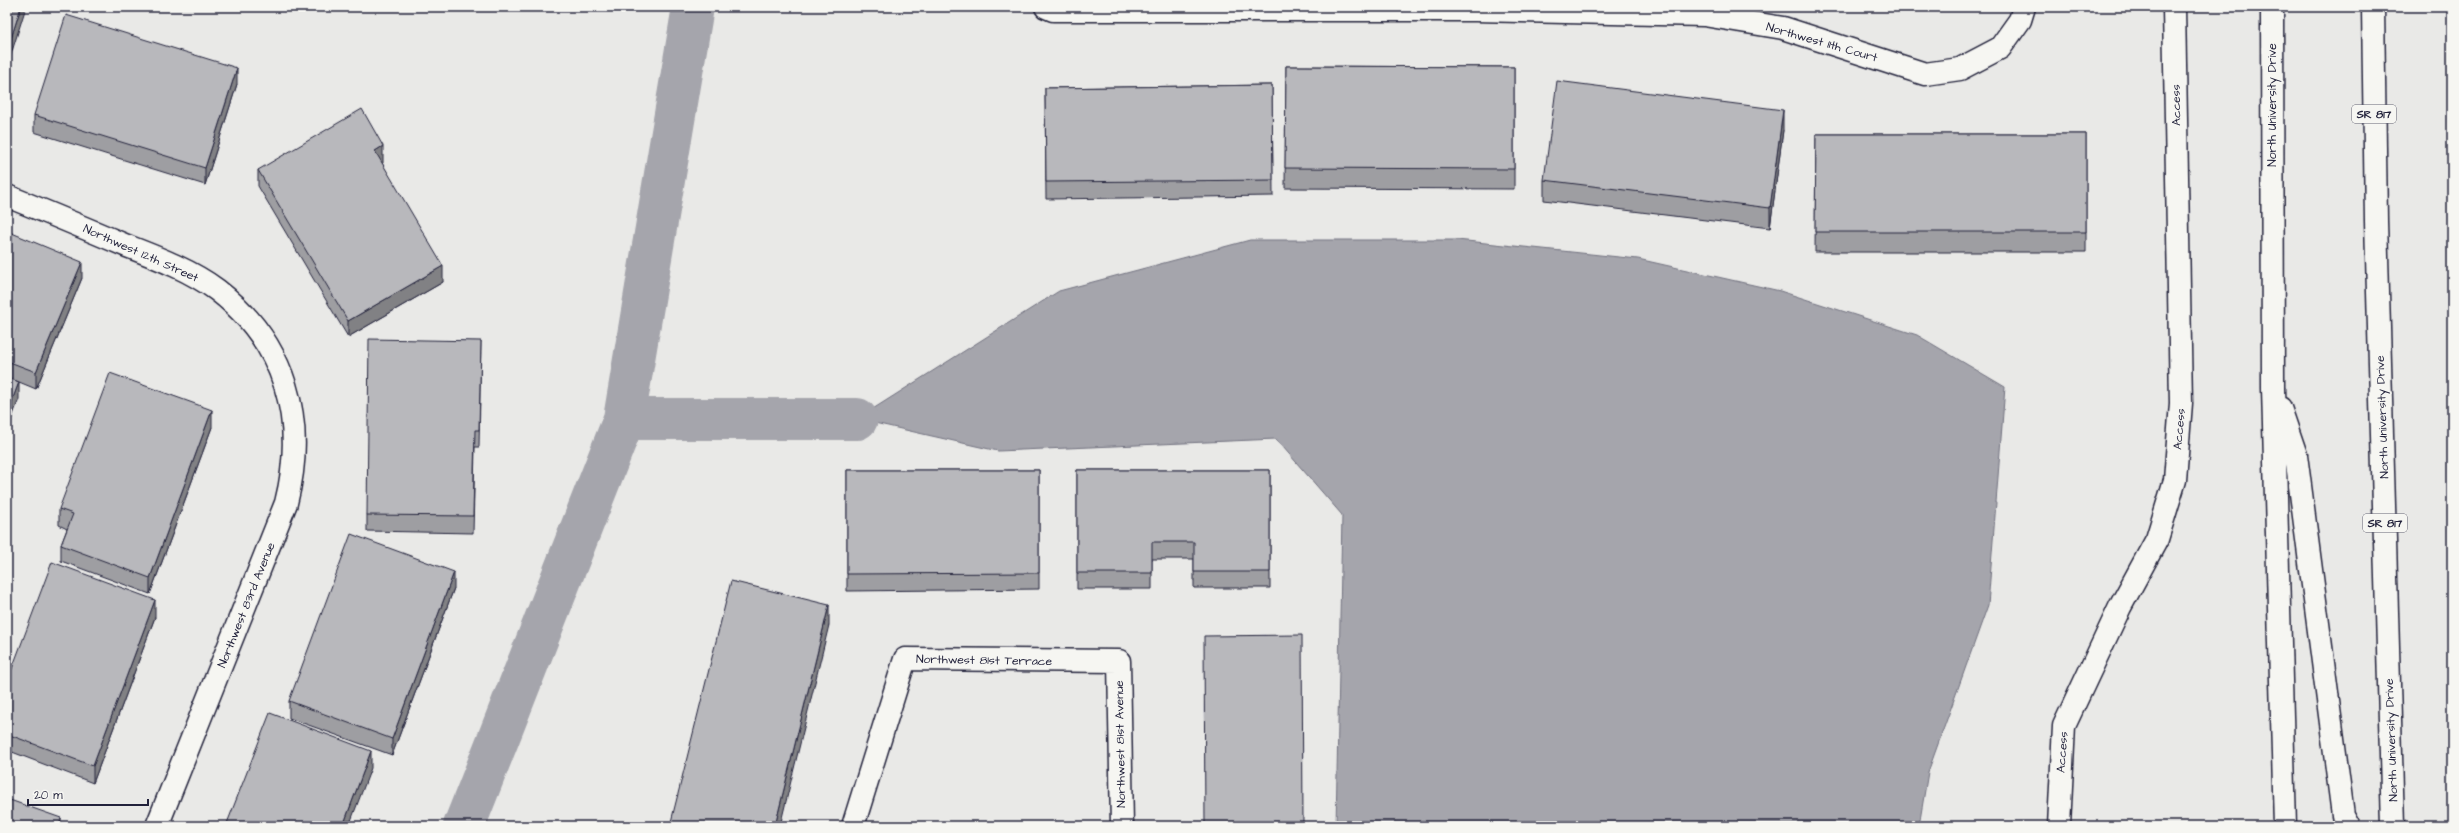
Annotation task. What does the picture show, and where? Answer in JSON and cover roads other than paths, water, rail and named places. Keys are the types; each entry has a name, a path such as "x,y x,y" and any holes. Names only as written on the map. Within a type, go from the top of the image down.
{"street":[{"name":"Northwest 11th Court","path":"1046,7 1053,10 1475,8 1704,15 1783,28 1925,74 1960,69 2000,48 2020,20 2024,7"},
{"name":"Access","path":"2059,826 2064,726 2120,607 2157,539 2175,480 2181,403 2174,7"},
{"name":"North University Drive","path":"2272,7 2273,388 2285,826"},
{"name":"North University Drive","path":"2373,7 2376,221 2393,826"},
{"name":"Northwest 12th Street","path":"7,196 172,264 212,287 254,328 271,352 283,376"},
{"name":"Northwest 83rd Avenue","path":"157,826 286,503 293,477 295,437 294,417 283,376"},
{"path":"2273,388 2296,455 2343,815 2349,826"},
{"name":"Northwest 81st Terrace","path":"853,826 905,659 1119,661"},
{"name":"Northwest 81st Avenue","path":"1119,661 1122,826"}],"waterway":[{"path":"464,826 624,419 693,7"},
{"path":"624,419 857,419"}]}
